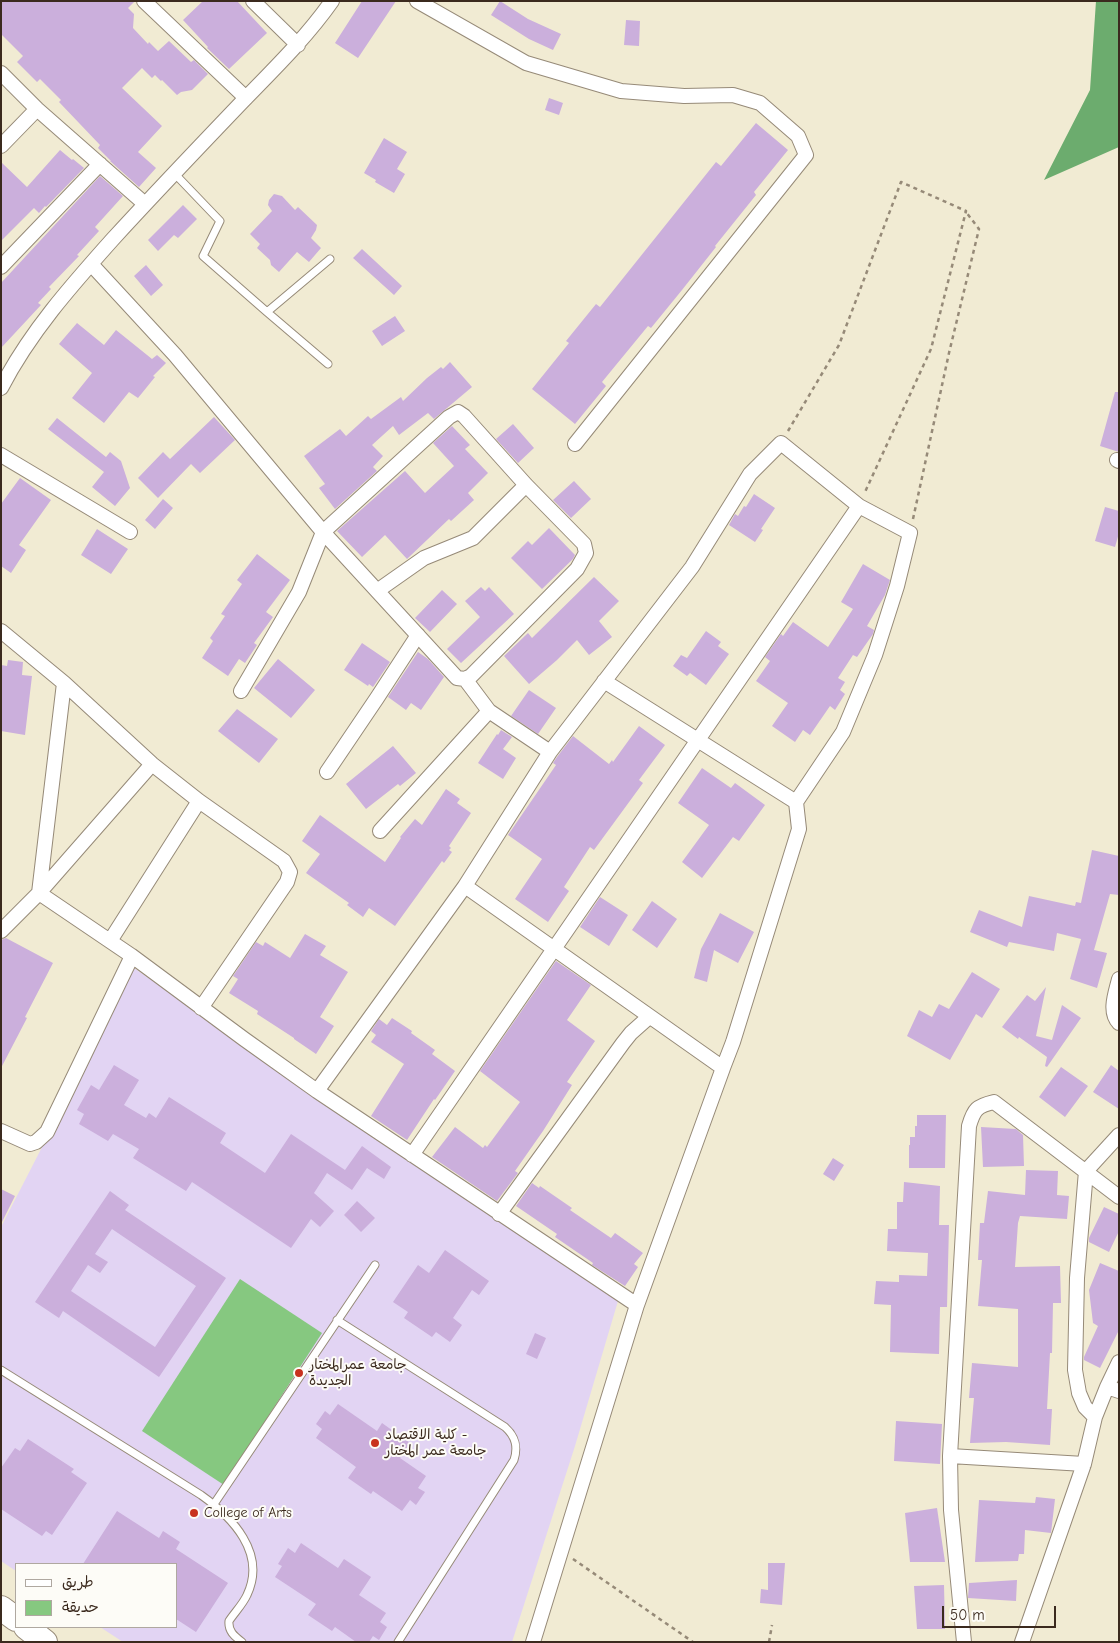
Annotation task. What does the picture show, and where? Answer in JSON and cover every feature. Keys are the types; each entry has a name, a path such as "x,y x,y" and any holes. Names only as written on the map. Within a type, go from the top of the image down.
{"highway":[{"path":"1,1608 15,1618"},
{"path":"27,1628 45,1642"}],"street":[{"path":"144,1 246,98"},
{"path":"253,1 298,44"},
{"path":"1,388 14,363 50,312 145,204 298,44 332,1"},
{"path":"418,1 526,63 536,66 621,91 684,96 733,95 760,103 798,136 806,155 575,444"},
{"path":"1,73 37,109 145,204"},
{"path":"1,146 37,109"},
{"path":"1,267 100,164"},
{"path":"92,264 175,355 323,532 458,678 465,679 471,676 577,569 586,554 584,544 526,485 464,416 458,412 449,417 323,532 299,592 241,690"},
{"path":"317,1091 464,886 550,752 692,567 750,474 781,443 859,506 910,533 897,586 875,655 843,732 796,802 799,829 733,1042 637,1305 533,1642"},
{"path":"1,456 130,532"},
{"path":"377,591 424,558 473,538 526,485"},
{"path":"412,1155 859,506"},
{"path":"1,631 64,684 152,764 199,801 284,861 290,872 287,882 201,1008"},
{"path":"327,772 418,635"},
{"path":"465,679 489,711 550,752"},
{"path":"604,681 796,802"},
{"path":"38,893 64,684"},
{"path":"380,831 489,711"},
{"path":"1,931 38,893 152,764"},
{"path":"110,941 199,801"},
{"path":"464,886 722,1068"},
{"path":"38,893 132,956 317,1091 637,1305"},
{"path":"1,1131 30,1144 36,1142 47,1132 132,956"},
{"path":"1119,979 1113,1008 1115,1019 1119,1023"},
{"path":"499,1214 622,1043 630,1033 649,1017"},
{"path":"964,1642 951,1510 950,1456 969,1126 972,1113 981,1105 994,1102 1119,1197"},
{"path":"1095,1417 1085,1407 1079,1393 1075,1370 1078,1278 1086,1171 1119,1134"},
{"path":"1022,1642 1084,1464 1095,1417 1113,1389 1119,1362"},
{"path":"950,1456 1084,1464"}],"lane":[{"path":"174,173 220,221 203,256 328,364"},
{"path":"267,312 330,259"},
{"path":"214,1504 375,1264"},
{"path":"338,1320 505,1428 515,1439 517,1446 514,1460 398,1642"},
{"path":"1,1370 214,1504 239,1530 251,1556 251,1585 247,1596 229,1621 229,1625 231,1633 242,1642"}],"path":[{"path":"781,443 839,344 901,182 966,211 979,229 949,353 910,533"},
{"path":"859,506 931,349 966,211"},
{"path":"562,1551 693,1642"},
{"path":"769,1642 772,1625"}],"shaded area":[{"name":"جامعة عمرالمختار الجديدة","path":"134,968 618,1301 575,1446 512,1642 123,1642 102,1628 178,1628 178,1563 15,1563 15,1570 1,1561 1,1227"}],"green space":[{"path":"1096,1 1119,1 1119,147 1044,180 1090,90"},
{"path":"240,1279 322,1333 224,1485 142,1431"}],"building":[{"path":"1,1 135,1 128,8 134,14 133,28 148,44 149,42 158,51 169,41 191,62 194,60 208,74 192,90 181,92 177,95 162,80 155,75 152,78 142,68 122,88 162,126 138,152 156,168 139,187 98,148 100,145 59,102 61,100 40,79 37,82 17,62 23,56 1,34"},
{"path":"203,1 237,1 267,33 229,69 207,48 183,20"},
{"path":"362,1 396,1 358,58 335,43"},
{"path":"500,1 528,19 561,34 553,50 529,39 491,15"},
{"path":"626,20 640,21 639,46 624,45"},
{"path":"549,98 563,103 559,115 545,110"},
{"path":"756,123 788,150 754,192 756,195 682,290 651,328 648,326 602,382 606,386 575,424 532,389 569,343 566,341 596,304 600,307 716,162 721,166"},
{"path":"384,138 407,152 397,169 405,174 394,193 364,173"},
{"path":"60,150 84,168 46,207 39,213 34,208 1,241 1,162 27,187"},
{"path":"100,176 123,196 95,227 99,231 77,255 79,256 49,287 51,289 38,303 41,305 1,348 1,283"},
{"path":"274,194 282,196 295,210 298,207 317,225 311,238 321,248 309,262 297,252 279,272 257,248 260,244 250,234 272,211 268,205 269,200"},
{"path":"183,205 197,219 178,238 174,235 158,251 148,240"},
{"path":"362,249 402,286 394,295 353,258"},
{"path":"146,265 163,285 151,296 134,276"},
{"path":"395,316 405,331 382,346 372,331"},
{"path":"77,323 104,345 116,330 152,359 157,355 166,363 153,376 155,377 138,398 129,392 104,423 72,398 92,373 59,344"},
{"path":"450,362 472,387 434,419 428,413 399,435 393,426 372,445 383,456 373,467 377,471 335,509 319,488 325,484 304,456 340,429 346,436 368,416 371,419 401,397 403,401 427,378 441,367 443,369"},
{"path":"1115,392 1119,392 1119,452 1100,446"},
{"path":"214,417 235,440 200,473 191,464 158,498 138,478 163,452 170,459"},
{"path":"57,418 106,457 110,452 121,461 130,488 115,506 92,487 104,472 48,429"},
{"path":"513,424 534,448 518,463 496,439"},
{"path":"452,426 470,445 465,449 488,473 468,493 474,500 451,521 449,519 407,559 385,535 362,557 337,531 405,471 425,493 454,466 433,443"},
{"path":"20,478 51,500 19,545 26,550 11,573 1,566 1,504"},
{"path":"574,481 591,499 571,518 553,500"},
{"path":"754,494 775,508 755,542 729,525 735,514 738,516"},
{"path":"163,499 173,508 155,529 145,520"},
{"path":"1105,507 1119,511 1119,533 1115,547 1095,541"},
{"path":"549,528 575,555 542,589 511,558 528,541 532,545"},
{"path":"97,529 128,549 111,574 81,555"},
{"path":"257,554 290,580 266,612 273,617 254,643 257,645 245,663 239,659 228,676 202,658 213,641 210,638 225,616 221,614 242,584 237,580"},
{"path":"863,564 890,580 885,595 867,626 874,630 873,634 857,657 853,655 838,678 845,682 840,690 845,694 835,710 830,706 810,735 803,730 795,742 772,726 788,703 756,681 770,661 765,657 781,634 783,636 793,622 828,647 853,609 841,602"},
{"path":"594,577 619,601 599,621 612,637 589,655 577,640 529,684 504,656 528,633 532,638"},
{"path":"481,587 485,591 489,587 514,614 461,663 447,649 480,617 465,601"},
{"path":"442,590 457,604 430,632 415,618"},
{"path":"706,631 721,642 718,646 729,654 706,685 690,673 687,676 673,666 681,655 687,658"},
{"path":"362,643 390,662 373,687 369,684 368,686 344,670"},
{"path":"418,652 428,659 444,677 421,710 411,703 406,710 388,697"},
{"path":"278,659 315,690 291,718 254,688"},
{"path":"8,660 23,662 22,675 32,676 25,735 1,731 1,665 7,666"},
{"path":"529,690 556,708 538,734 511,716"},
{"path":"237,709 278,739 259,763 218,731"},
{"path":"639,726 665,745 639,780 643,783 594,850 590,847 564,887 569,891 548,922 515,899 542,859 508,835 556,765 553,763 573,736 609,764 612,760 613,762"},
{"path":"501,730 512,737 503,749 516,758 503,779 478,763"},
{"path":"393,746 416,773 400,786 398,784 366,809 346,784"},
{"path":"702,768 731,788 735,783 765,805 739,841 733,837 702,878 682,862 709,825 678,803"},
{"path":"446,789 460,799 457,803 471,813 449,846 451,848 449,850 452,852 444,863 442,861 395,926 369,908 363,917 347,905 349,903 306,873 320,854 302,841 320,815 385,862 400,837 415,819 422,825"},
{"path":"1092,850 1119,856 1119,895 1110,894 1094,950 1107,953 1097,988 1070,979 1081,939 1057,933 1054,951 1009,942 1007,947 970,932 979,910 1022,927 1029,896 1075,906 1076,902 1081,903"},
{"path":"600,897 628,915 609,946 580,927"},
{"path":"652,901 677,919 657,948 632,930"},
{"path":"720,913 754,932 738,963 714,950 707,982 694,978 701,949"},
{"path":"305,934 326,946 320,955 348,972 320,1017 334,1026 316,1054 257,1014 258,1011 229,993 238,979 233,976 256,942 263,946 265,942 290,958"},
{"path":"6,938 53,963 1,1068 1,940"},
{"path":"556,961 591,985 567,1020 595,1041 567,1082 572,1085 515,1171 518,1173 497,1201 432,1157 455,1127 483,1148 485,1145 487,1147 520,1102 480,1071"},
{"path":"972,972 1000,989 982,1018 976,1014 950,1060 907,1036 919,1010 932,1017 939,1004 949,1009"},
{"path":"1046,987 1036,1036 1052,1040 1062,1005 1081,1018 1047,1067 1045,1066 1047,1057 1002,1027 1027,995 1035,1001"},
{"path":"392,1018 412,1031 411,1033 435,1050 432,1054 455,1071 407,1140 371,1116 404,1064 371,1042 376,1035 371,1031 379,1019 387,1025"},
{"path":"114,1065 139,1080 124,1105 146,1118 149,1113 156,1118 169,1097 226,1133 220,1143 265,1173 291,1134 345,1170 362,1146 391,1167 384,1179 367,1168 352,1190 327,1173 314,1193 334,1211 320,1227 311,1219 291,1248 192,1182 186,1191 133,1158 139,1149 113,1134 108,1141 79,1124 84,1114 77,1110 91,1085 99,1090"},
{"path":"1111,1065 1119,1071 1119,1109 1093,1092"},
{"path":"1061,1067 1088,1086 1065,1117 1039,1097"},
{"path":"917,1115 946,1115 945,1168 909,1168 910,1137 915,1137"},
{"path":"981,1127 1016,1129 1023,1135 1024,1166 983,1167"},
{"path":"833,1158 844,1165 834,1181 823,1174"},
{"path":"1026,1170 1058,1171 1057,1195 1069,1196 1067,1219 1020,1216 1018,1223 1015,1267 1060,1266 1061,1303 1053,1303 1052,1353 1050,1353 1047,1409 1052,1409 1050,1445 1006,1442 970,1443 974,1398 969,1398 972,1363 1018,1367 1018,1309 978,1306 982,1260 978,1260 980,1223 984,1223 988,1191 1025,1195"},
{"path":"904,1182 940,1186 939,1225 949,1225 947,1307 940,1307 939,1354 890,1352 891,1305 874,1304 876,1281 899,1282 899,1275 927,1276 928,1253 887,1251 888,1229 897,1229 897,1202 903,1202"},
{"path":"532,1183 539,1188 540,1186 572,1208 570,1210 611,1238 615,1233 643,1253 634,1264 638,1267 625,1286 592,1265 593,1263 555,1237 557,1234 516,1206"},
{"path":"1,1189 15,1196 1,1224"},
{"path":"110,1191 129,1205 125,1210 226,1278 159,1377 63,1311 59,1318 35,1302","holes":["112,1229 196,1286 155,1347 71,1291 88,1265 100,1273 108,1262 95,1254"]},
{"path":"357,1201 375,1218 361,1232 344,1215"},
{"path":"1104,1207 1119,1214 1119,1231 1109,1252 1089,1242 1089,1238"},
{"path":"445,1250 489,1281 479,1295 472,1290 453,1318 462,1325 450,1342 436,1332 432,1337 404,1318 408,1312 393,1302 418,1265 429,1273"},
{"path":"1100,1263 1119,1271 1119,1330 1100,1368 1084,1360 1084,1357 1098,1326 1093,1323 1089,1290"},
{"path":"535,1333 546,1338 537,1359 526,1354"},
{"path":"338,1404 377,1431 382,1423 410,1443 400,1458 426,1476 418,1488 425,1492 416,1505 410,1500 402,1511 373,1491 371,1494 348,1478 356,1467 316,1438 322,1429 316,1424 325,1411 330,1415"},
{"path":"896,1421 942,1424 940,1464 894,1461"},
{"path":"28,1439 74,1469 71,1472 87,1483 52,1535 46,1531 42,1536 1,1509 1,1468 15,1448 20,1451"},
{"path":"1036,1497 1055,1499 1051,1533 1025,1530 1024,1554 1019,1554 1018,1561 975,1562 979,1500 1035,1503"},
{"path":"937,1508 945,1562 910,1562 905,1513"},
{"path":"117,1511 159,1538 163,1531 180,1542 176,1549 228,1583 196,1632 178,1620 178,1563 84,1563"},
{"path":"301,1543 338,1568 344,1559 371,1577 359,1595 386,1613 380,1622 387,1627 379,1640 373,1636 369,1642 356,1642 335,1627 332,1631 308,1615 316,1604 275,1577 282,1566 278,1564 288,1548 295,1553"},
{"path":"768,1563 785,1563 782,1605 760,1603 761,1589 768,1590"},
{"path":"1017,1580 1016,1601 968,1598 969,1583"},
{"path":"944,1585 945,1629 917,1629 914,1586"}],"place":[{"name":"جامعة عمرالمختار الجديدة","path":"299,1373"},
{"name":"كلية الاقتصاد - جامعة عمر المختار","path":"375,1443"},
{"name":"College of Arts","path":"194,1513"}]}
